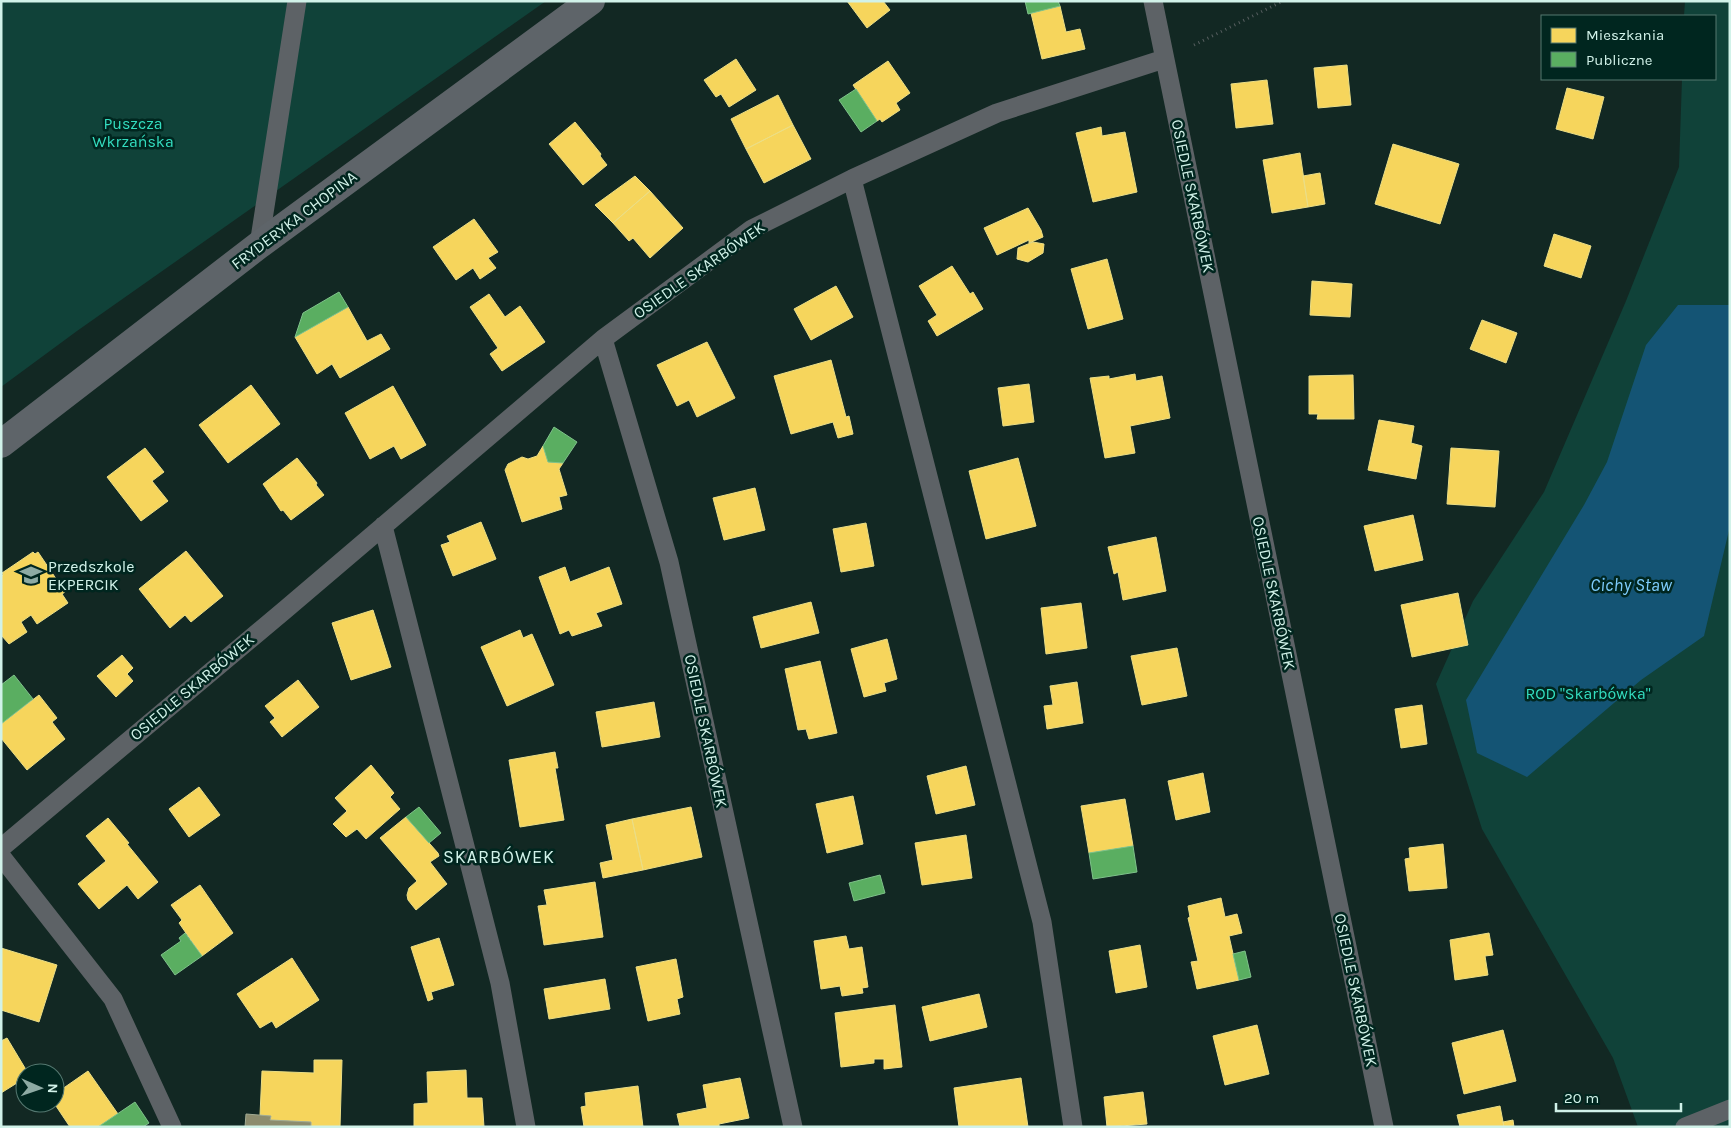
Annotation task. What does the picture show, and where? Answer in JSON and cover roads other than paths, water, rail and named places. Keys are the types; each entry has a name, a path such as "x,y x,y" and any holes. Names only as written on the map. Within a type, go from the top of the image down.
{"street":[{"name":"FRYDERYKA CHOPINA","path":"1,444 258,246 591,1"}],"lane":[{"path":"258,246 297,1"},
{"name":"OSIEDLE SKARBÓWEK","path":"1153,1 1384,1127"},
{"name":"OSIEDLE SKARBÓWEK","path":"1,848 603,339 752,229 852,179 997,113 1164,59"},
{"path":"852,179 1042,922 1074,1127"},
{"name":"OSIEDLE SKARBÓWEK","path":"603,339 669,562 793,1127"},
{"path":"383,526 500,983 526,1127"},
{"path":"1,856 113,999 172,1127"},
{"path":"1685,1127 1730,1109"}],"water":[{"name":"Cichy Staw","path":"1678,305 1730,305 1730,526 1704,636 1641,680 1527,777 1477,753 1466,700 1584,505 1607,462 1646,345"}],"place":[{"name":"Przedszkole EKPERCIK","path":"31,575"}],"district":[{"name":"SKARBÓWEK","path":"499,857"}],"park label":[{"name":"Puszcza Wkrzańska","path":"133,132"},
{"name":"ROD \"Skarbówka\"","path":"1588,693"}]}
